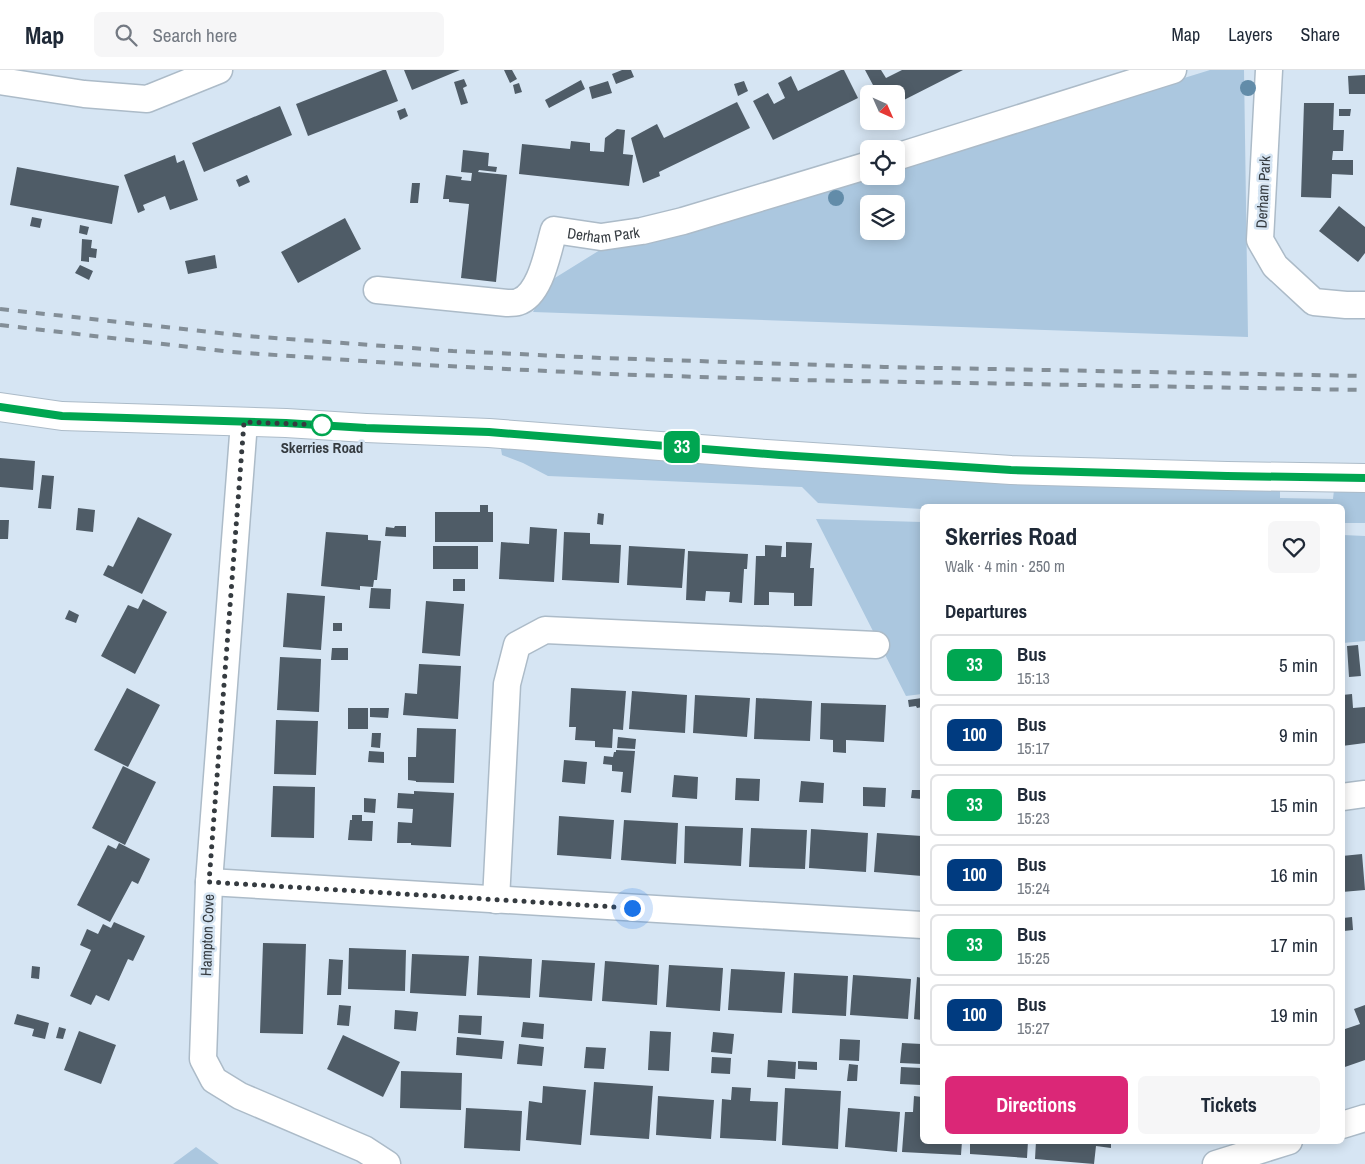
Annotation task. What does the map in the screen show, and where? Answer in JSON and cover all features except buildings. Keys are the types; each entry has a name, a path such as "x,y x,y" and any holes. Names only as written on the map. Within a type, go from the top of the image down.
{"main road":[{"path":"0,407 62,416 489,432 1011,470 1365,478"}],"street":[{"path":"0,81 79,82 147,99 219,70"},
{"path":"905,154 1173,70"},
{"name":"Derham Park","path":"1269,70 1260,240 1275,266 1314,302 1365,305"},
{"name":"Derham Park","path":"377,290 507,303 519,302 533,291 538,283 554,230 601,237 642,231 683,221 860,168"},
{"name":"Hampton Cove","path":"244,422 209,882 203,1059 214,1080 240,1096 364,1149 387,1164"},
{"path":"496,900 506,684 517,645 545,630 876,645"},
{"path":"1345,796 1365,794"},
{"path":"209,882 920,925"},
{"path":"1345,1124 1365,1118"},
{"path":"1216,1164 1279,1144"}],"shaded area":[{"path":"1210,70 1244,70 1248,337 533,312 550,281 608,245 651,242 860,178 860,185 905,185 905,164"},
{"path":"512,448 993,483 1280,490 1280,498 1333,499 1334,490 1365,491 1365,523 1345,523 1345,504 920,504 920,509 818,503 802,487 548,476 502,455 501,449"},
{"path":"816,519 920,522 920,694 906,696"},
{"path":"1345,535 1365,536 1365,641 1345,643"},
{"path":"196,1147 219,1164 173,1164"}],"railway":[{"path":"0,309 247,336 453,351 884,367 1365,376"},
{"path":"0,325 232,352 406,364 608,374 796,380 1365,390"}],"bus line":[{"name":"33","path":"0,407 62,416 489,432 780,455 1011,470 1365,478"}],"place":[{"name":"Skerries Road","path":"322,425"}],"route":[{"path":"322,425 244,422 209,882 632,908"}]}
